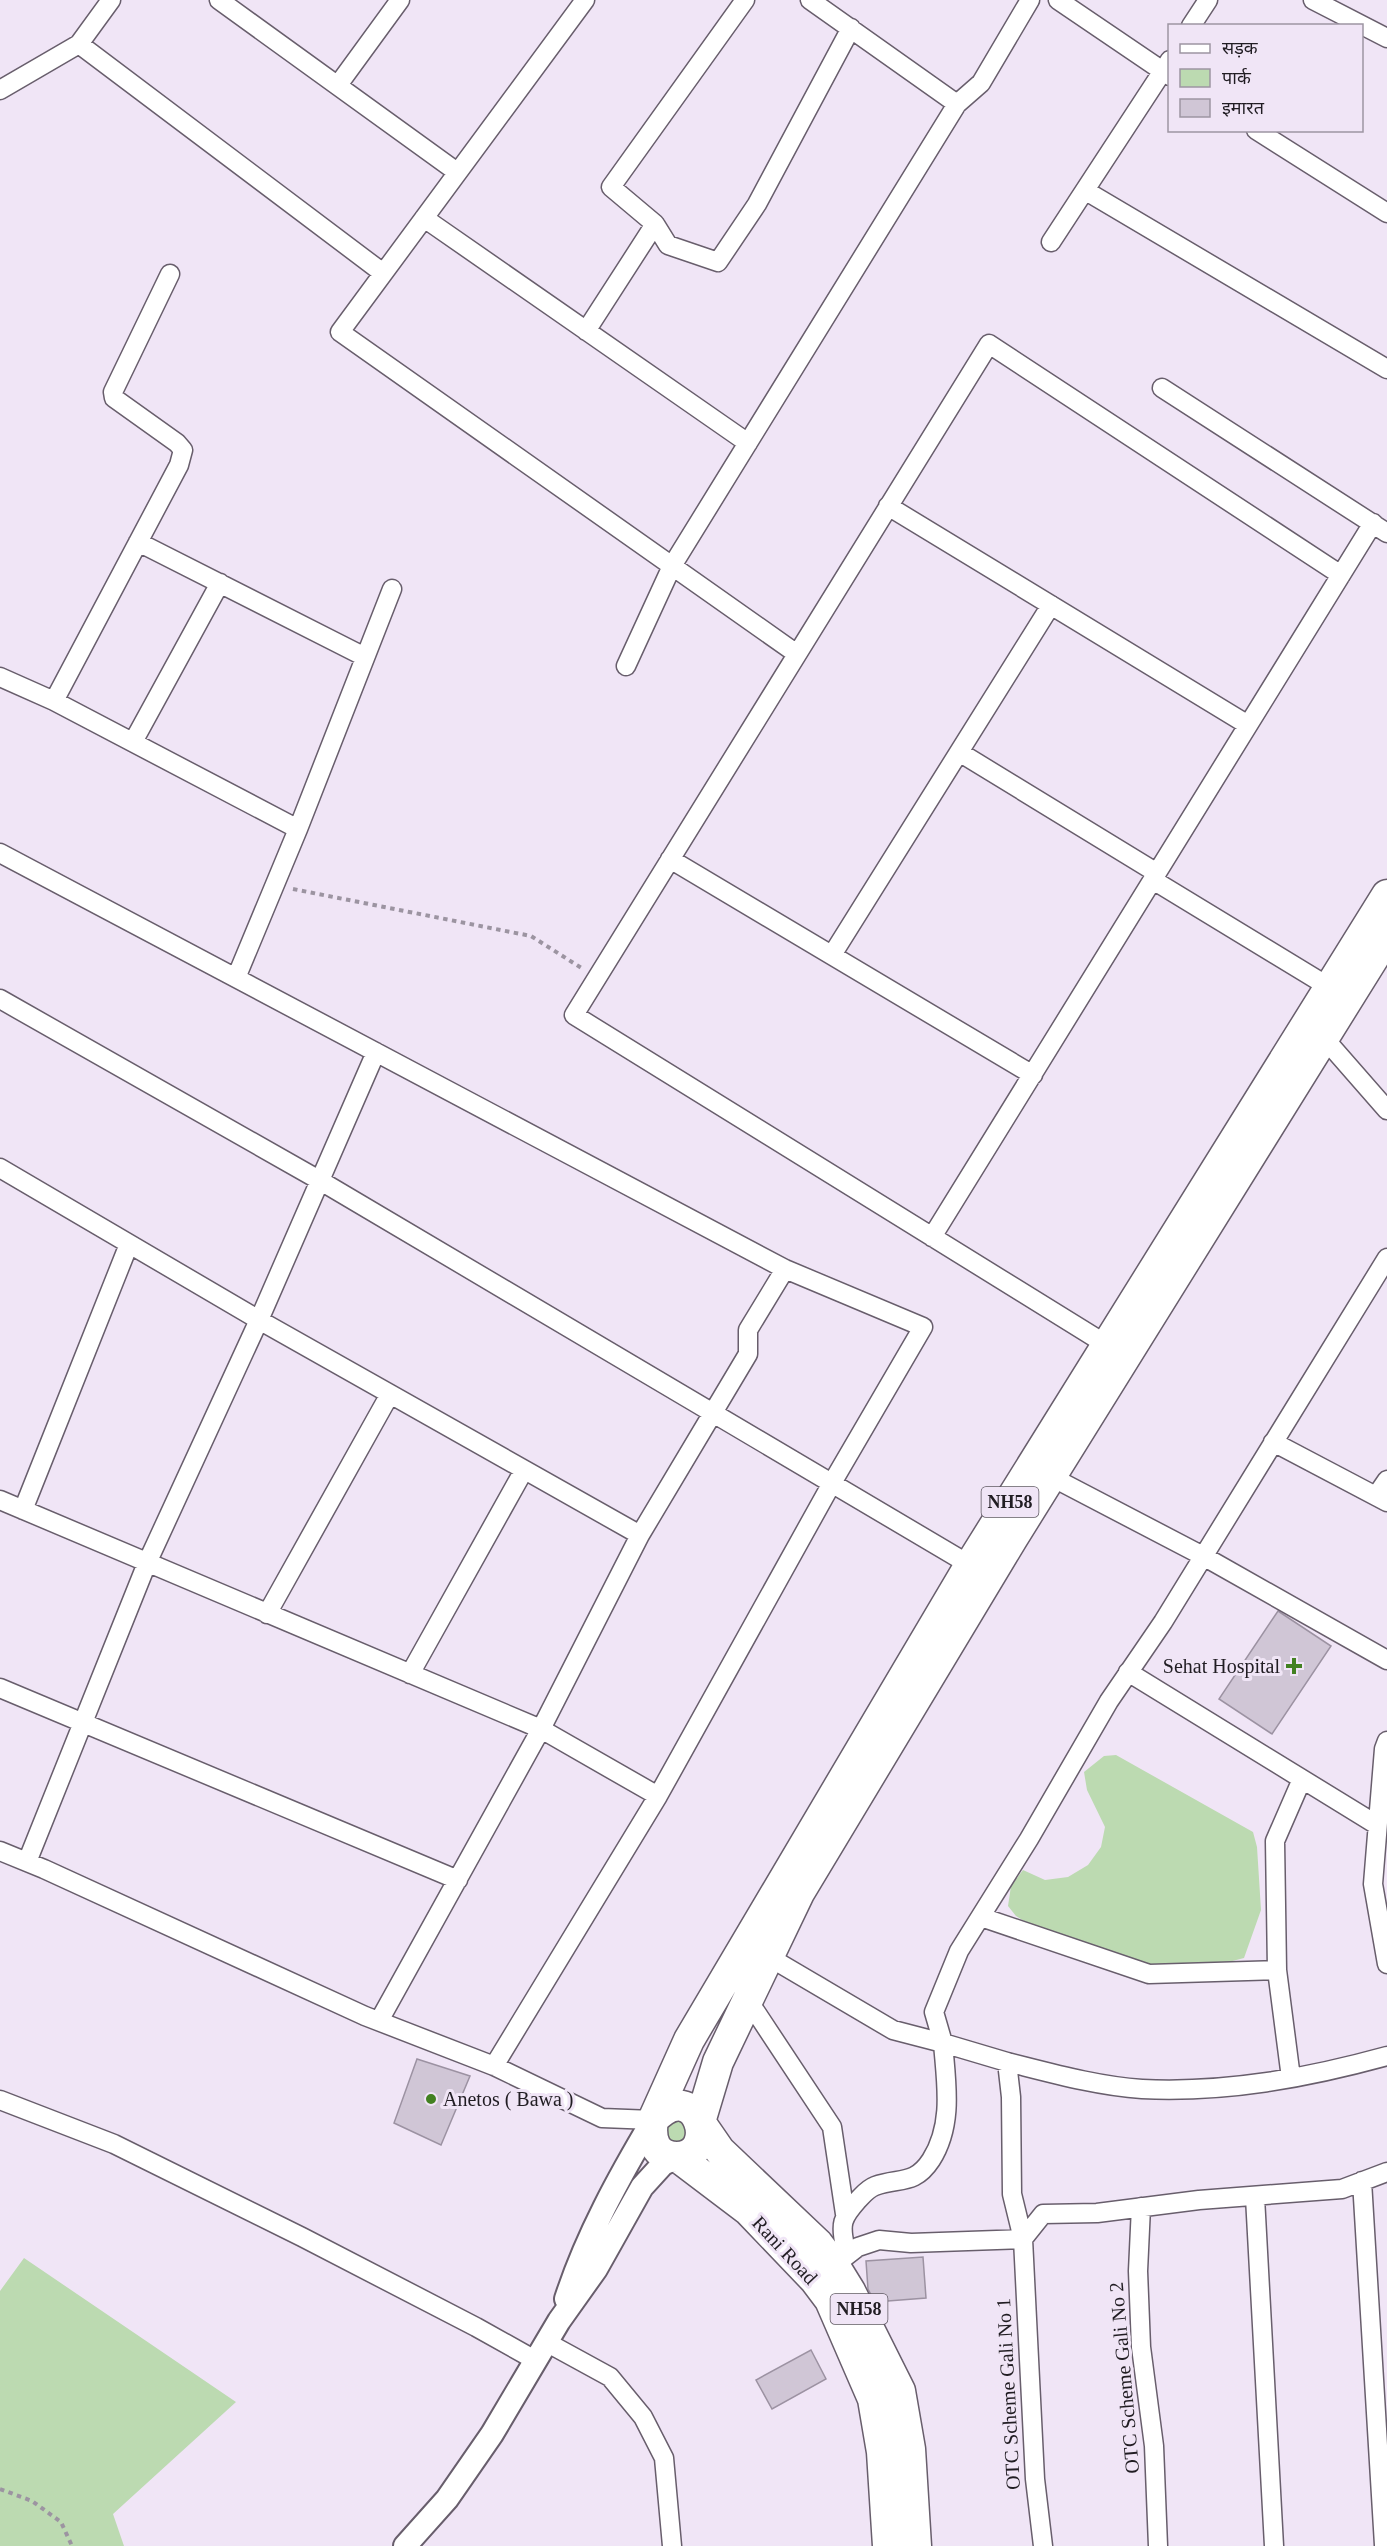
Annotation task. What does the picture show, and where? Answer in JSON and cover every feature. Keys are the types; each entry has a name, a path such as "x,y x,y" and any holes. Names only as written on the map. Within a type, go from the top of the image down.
{"highway":[{"name":"NH58","path":"1386,901 1329,987 1107,1345 1042,1472 1012,1539 799,1893 718,2062 700,2122 702,2136 697,2146 687,2154 678,2157 665,2155 656,2147 651,2134 653,2120 689,2040 970,1564 1042,1472 1324,1038 1387,936"},
{"name":"NH58","path":"653,2120 663,2109 673,2105 693,2111 720,2151 818,2244 825,2272 900,2391 910,2449 916,2546"},
{"name":"Rani Road","path":"678,2157 825,2272 830,2300 873,2399 882,2452 888,2546"}],"street":[{"path":"0,90 79,44 111,0"},
{"path":"219,0 457,172"},
{"path":"338,85 400,0"},
{"path":"745,0 611,186 655,224 668,245 718,262 757,204 851,28"},
{"path":"810,0 957,104"},
{"path":"626,666 672,566 957,104 981,83 1030,0"},
{"path":"1051,242 1167,69 1058,0"},
{"path":"1192,24 1208,0"},
{"path":"1313,0 1360,24"},
{"path":"580,2 340,332 797,654"},
{"path":"1363,26 1387,38"},
{"path":"79,44 383,273"},
{"path":"1259,132 1387,213"},
{"path":"1086,191 1387,369"},
{"path":"424,219 748,443"},
{"path":"586,331 655,224"},
{"path":"54,701 179,465 183,450 177,442 122,406 114,398 113,392 170,274"},
{"path":"1107,1345 574,1015 989,344 1341,575"},
{"path":"932,1237 1341,575 1380,528 1162,388"},
{"path":"888,506 1248,725"},
{"path":"138,542 365,657"},
{"path":"133,742 220,583"},
{"path":"236,978 298,829 392,589"},
{"path":"832,955 1051,605"},
{"path":"0,677 54,701 298,829"},
{"path":"959,752 1329,987"},
{"path":"0,853 785,1269 923,1327 832,1483 658,1796 494,2066"},
{"path":"670,858 1032,1075"},
{"path":"0,999 319,1180 970,1564"},
{"path":"1324,1038 1387,1110"},
{"path":"27,1862 147,1563 259,1320 376,1052"},
{"path":"0,1168 259,1320 640,1535"},
{"path":"23,1510 129,1244"},
{"path":"845,2214 864,2192 876,2186 915,2178 931,2160 942,2133 948,2107 943,2043 934,2012 959,1951 1029,1839 1109,1701 1163,1622 1387,1258"},
{"path":"379,2022 541,1729 640,1535 748,1354 748,1330 785,1269"},
{"path":"267,1614 390,1394"},
{"path":"1273,1442 1382,1499 1387,1480"},
{"path":"410,1674 524,1470"},
{"path":"1042,1472 1203,1556 1387,1660"},
{"path":"0,1500 541,1729 658,1796"},
{"path":"1128,1672 1377,1825"},
{"path":"0,1688 83,1725 458,1880"},
{"path":"1387,1741 1384,1749 1373,1884 1387,1964"},
{"path":"1292,2078 1277,1970 1275,1841 1302,1779"},
{"path":"0,1851 379,2022 494,2066 602,2118 653,2120 629,2160 576,2267 559,2321"},
{"path":"981,1917 1149,1974 1277,1970"},
{"path":"769,1958 893,2030 1072,2078 1140,2089 1197,2089 1292,2078 1387,2056"},
{"path":"748,2000 832,2127 845,2214 841,2230 845,2246 825,2272"},
{"name":"OTC Scheme Gali No 1","path":"1007,2062 1011,2097 1012,2194 1023,2239 1035,2480 1043,2546"},
{"path":"0,2100 114,2144 302,2237 476,2327 610,2377 643,2417 664,2458 672,2546"},
{"path":"405,2546 447,2499 492,2434 559,2321 596,2269 642,2187 663,2164 678,2157"},
{"path":"825,2272 858,2247 879,2240 911,2243 1023,2239 1043,2214 1097,2212 1199,2200 1342,2189 1387,2172"},
{"path":"1362,2181 1379,2545"},
{"path":"1255,2197 1274,2546"},
{"name":"OTC Scheme Gali No 2","path":"1141,2207 1138,2271 1141,2347 1154,2446 1158,2546"}],"path":[{"path":"274,885 531,936 597,978"},
{"path":"0,2489 32,2501 61,2522 72,2546"}],"green space":[{"path":"1116,1755 1253,1832 1257,1847 1261,1910 1244,1958 1201,1969 1162,1971 1048,1936 1016,1916 1008,1906 1011,1886 1023,1870 1045,1880 1068,1877 1088,1865 1101,1847 1105,1827 1087,1790 1084,1772 1104,1756"},
{"path":"681,2118 691,2133 677,2145 665,2137 667,2121"},
{"path":"24,2258 236,2402 113,2514 124,2546 0,2546 0,2291"}],"building":[{"path":"1278,1611 1331,1646 1272,1734 1219,1699"},
{"name":"Anetos ( Bawa )","path":"417,2059 470,2076 441,2145 394,2123"},
{"path":"923,2257 926,2298 875,2302 868,2289 866,2261"},
{"path":"811,2350 826,2379 772,2409 756,2380"}],"place":[{"name":"Sehat Hospital","path":"1294,1666"},
{"name":"Anetos ( Bawa )","path":"431,2099"}]}
